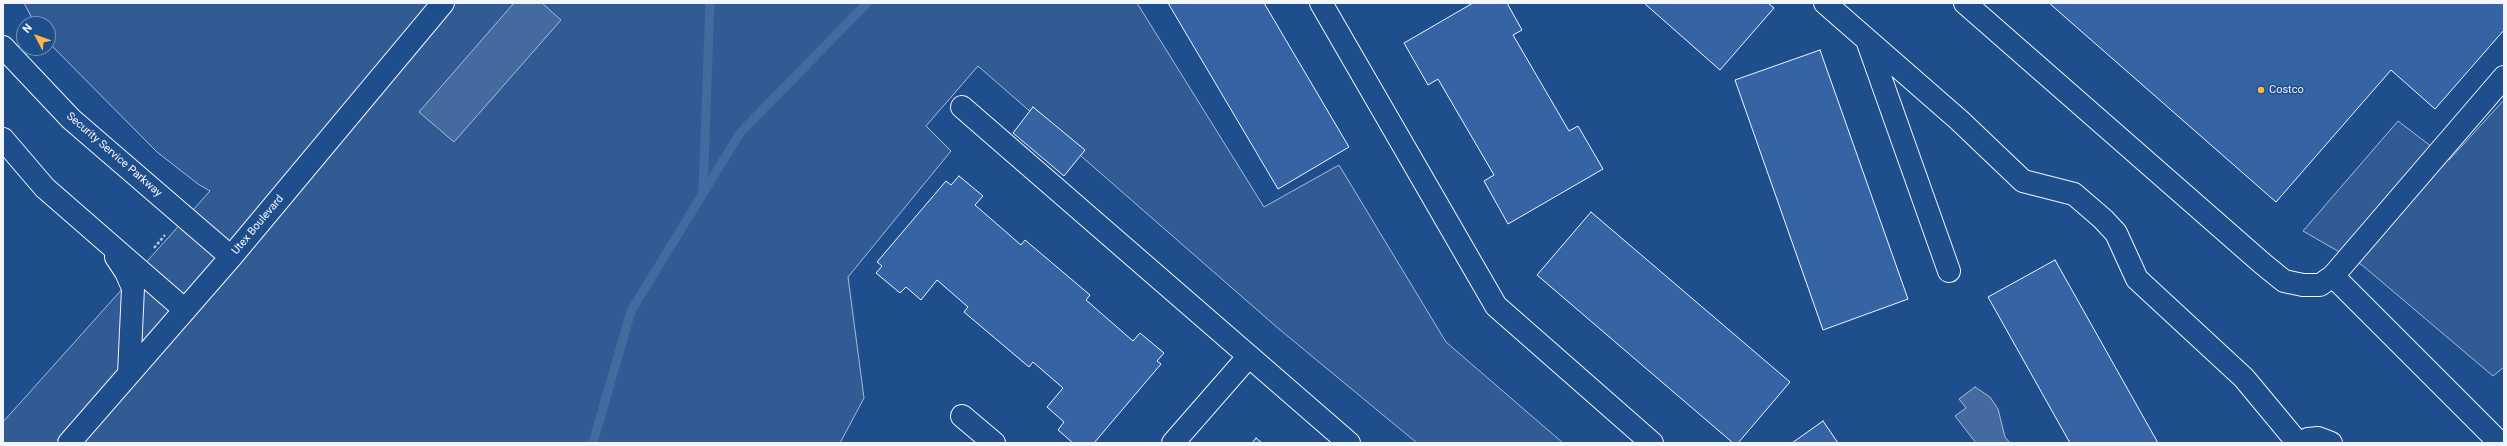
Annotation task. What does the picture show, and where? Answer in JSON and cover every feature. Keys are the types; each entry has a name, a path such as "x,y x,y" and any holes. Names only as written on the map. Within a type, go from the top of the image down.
{"street":[{"name":"Utex Boulevard","path":"69,443 231,257 443,3"},
{"path":"1321,3 1496,306 1652,443"},
{"path":"1825,3 1959,120 2023,181 2074,194 2103,219 2116,233 2138,279 2244,378 2299,443 2308,439 2318,438 2331,443"},
{"path":"1966,3 2284,282 2320,286 2333,276 2504,77"},
{"path":"1867,40 1949,271"},
{"name":"Security Service Parkway","path":"3,47 71,119 231,257"},
{"path":"962,107 1349,443"},
{"path":"3,139 45,188 185,310"},
{"path":"104,240 126,272 132,288 129,374"},
{"path":"2333,276 2500,443"},
{"path":"1173,443 1249,356"},
{"path":"962,416 994,443"}],"path":[{"path":"150,253 169,231"}],"shaded area":[{"path":"24,3 1137,3 1264,207 1339,165 1446,342 1563,443 1417,443 1279,329 978,66 926,126 951,151 848,277 864,398 840,443 3,443 3,422 210,191 198,184 157,152 56,50 56,16 31,16"},
{"path":"514,3 542,3 561,20 454,142 419,112"},
{"path":"2504,100 2504,367 2493,376 2362,265 2303,231 2398,121 2449,160"},
{"path":"1975,387 1990,397 1998,409 2005,437 2010,443 1976,443 1955,416 1966,408 1959,399"}],"building":[{"path":"1168,3 1264,3 1349,147 1278,189"},
{"path":"1473,3 1507,3 1522,30 1513,35 1569,131 1578,126 1603,169 1508,224 1484,181 1494,175 1438,79 1428,85 1404,43"},
{"path":"1644,3 1768,3 1774,8 1720,70"},
{"name":"Costco","path":"2049,3 2504,3 2504,30 2435,109 2391,70 2276,202"},
{"path":"1820,50 1908,299 1823,330 1735,80"},
{"path":"1033,107 1085,150 1064,176 1013,133"},
{"path":"959,176 983,196 975,205 1021,245 1025,240 1090,295 1086,300 1133,341 1140,333 1164,353 1157,361 1161,364 1094,443 1073,443 1058,430 1064,422 1047,407 1063,388 1033,362 1029,367 964,312 968,307 937,280 921,300 906,287 900,293 876,273 882,266 877,262 946,181 951,185"},
{"path":"1591,212 1790,382 1738,443 1733,443 1537,275"},
{"path":"2055,260 2158,443 2070,443 1988,297"},
{"path":"1823,421 1838,443 1792,443"},
{"path":"1256,438 1262,443 1252,443"}],"waterway":[{"path":"703,191 710,3"},
{"path":"593,443 631,311 740,133 867,3"}],"place":[{"name":"Costco","path":"2261,90"}]}
